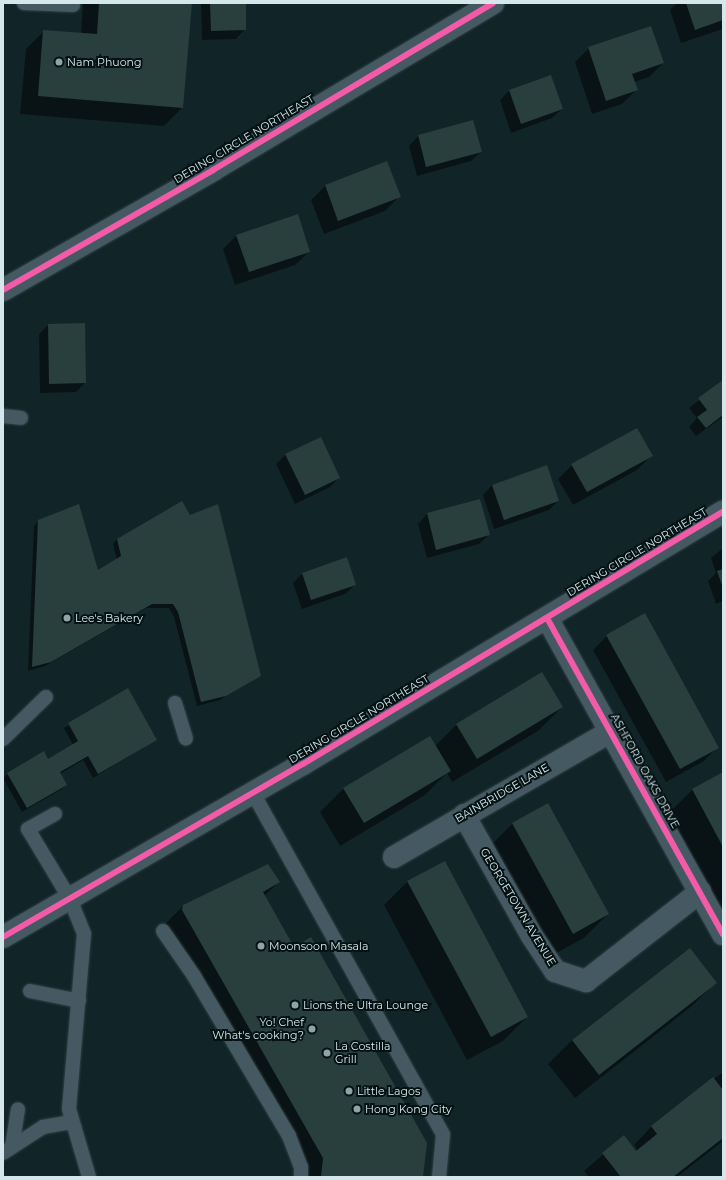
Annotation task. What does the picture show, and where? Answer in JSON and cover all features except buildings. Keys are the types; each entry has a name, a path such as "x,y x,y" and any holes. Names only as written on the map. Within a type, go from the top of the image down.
{"street":[{"name":"DERING CIRCLE NORTHEAST","path":"3,290 213,170 493,3"},
{"name":"DERING CIRCLE NORTHEAST","path":"3,938 253,793 723,512"},
{"name":"ASHFORD OAKS DRIVE","path":"546,618 611,730 723,934"},
{"name":"BAINBRIDGE LANE","path":"394,857 611,730"},
{"name":"GEORGETOWN AVENUE","path":"464,815 532,936 555,971 586,981 700,892"}],"lane":[{"path":"24,3 73,5"},
{"path":"3,416 21,418"},
{"path":"3,739 46,697"},
{"path":"175,703 186,738"},
{"path":"253,793 443,1135 439,1177"},
{"path":"55,814 28,829 70,899 84,934 69,1109 72,1122 80,1138 85,1176"},
{"path":"162,931 194,976 289,1136 301,1167 301,1177"},
{"path":"30,991 79,1001"},
{"path":"8,1150 18,1109"},
{"path":"8,1150 43,1127 72,1122"}],"cycle path":[{"path":"3,290 213,170 493,3"},
{"path":"3,937 303,764 723,512"},
{"path":"547,618 723,934"}],"place":[{"name":"Nam Phuong","path":"59,62"},
{"name":"Lee's Bakery","path":"67,618"},
{"name":"Moonsoon Masala","path":"261,946"},
{"name":"Lions the Ultra Lounge","path":"295,1005"},
{"name":"Yo! Chef What's cooking?","path":"312,1029"},
{"name":"La Costilla Grill","path":"327,1053"},
{"name":"Little Lagos","path":"349,1091"},
{"name":"Hong Kong City","path":"357,1109"}]}
